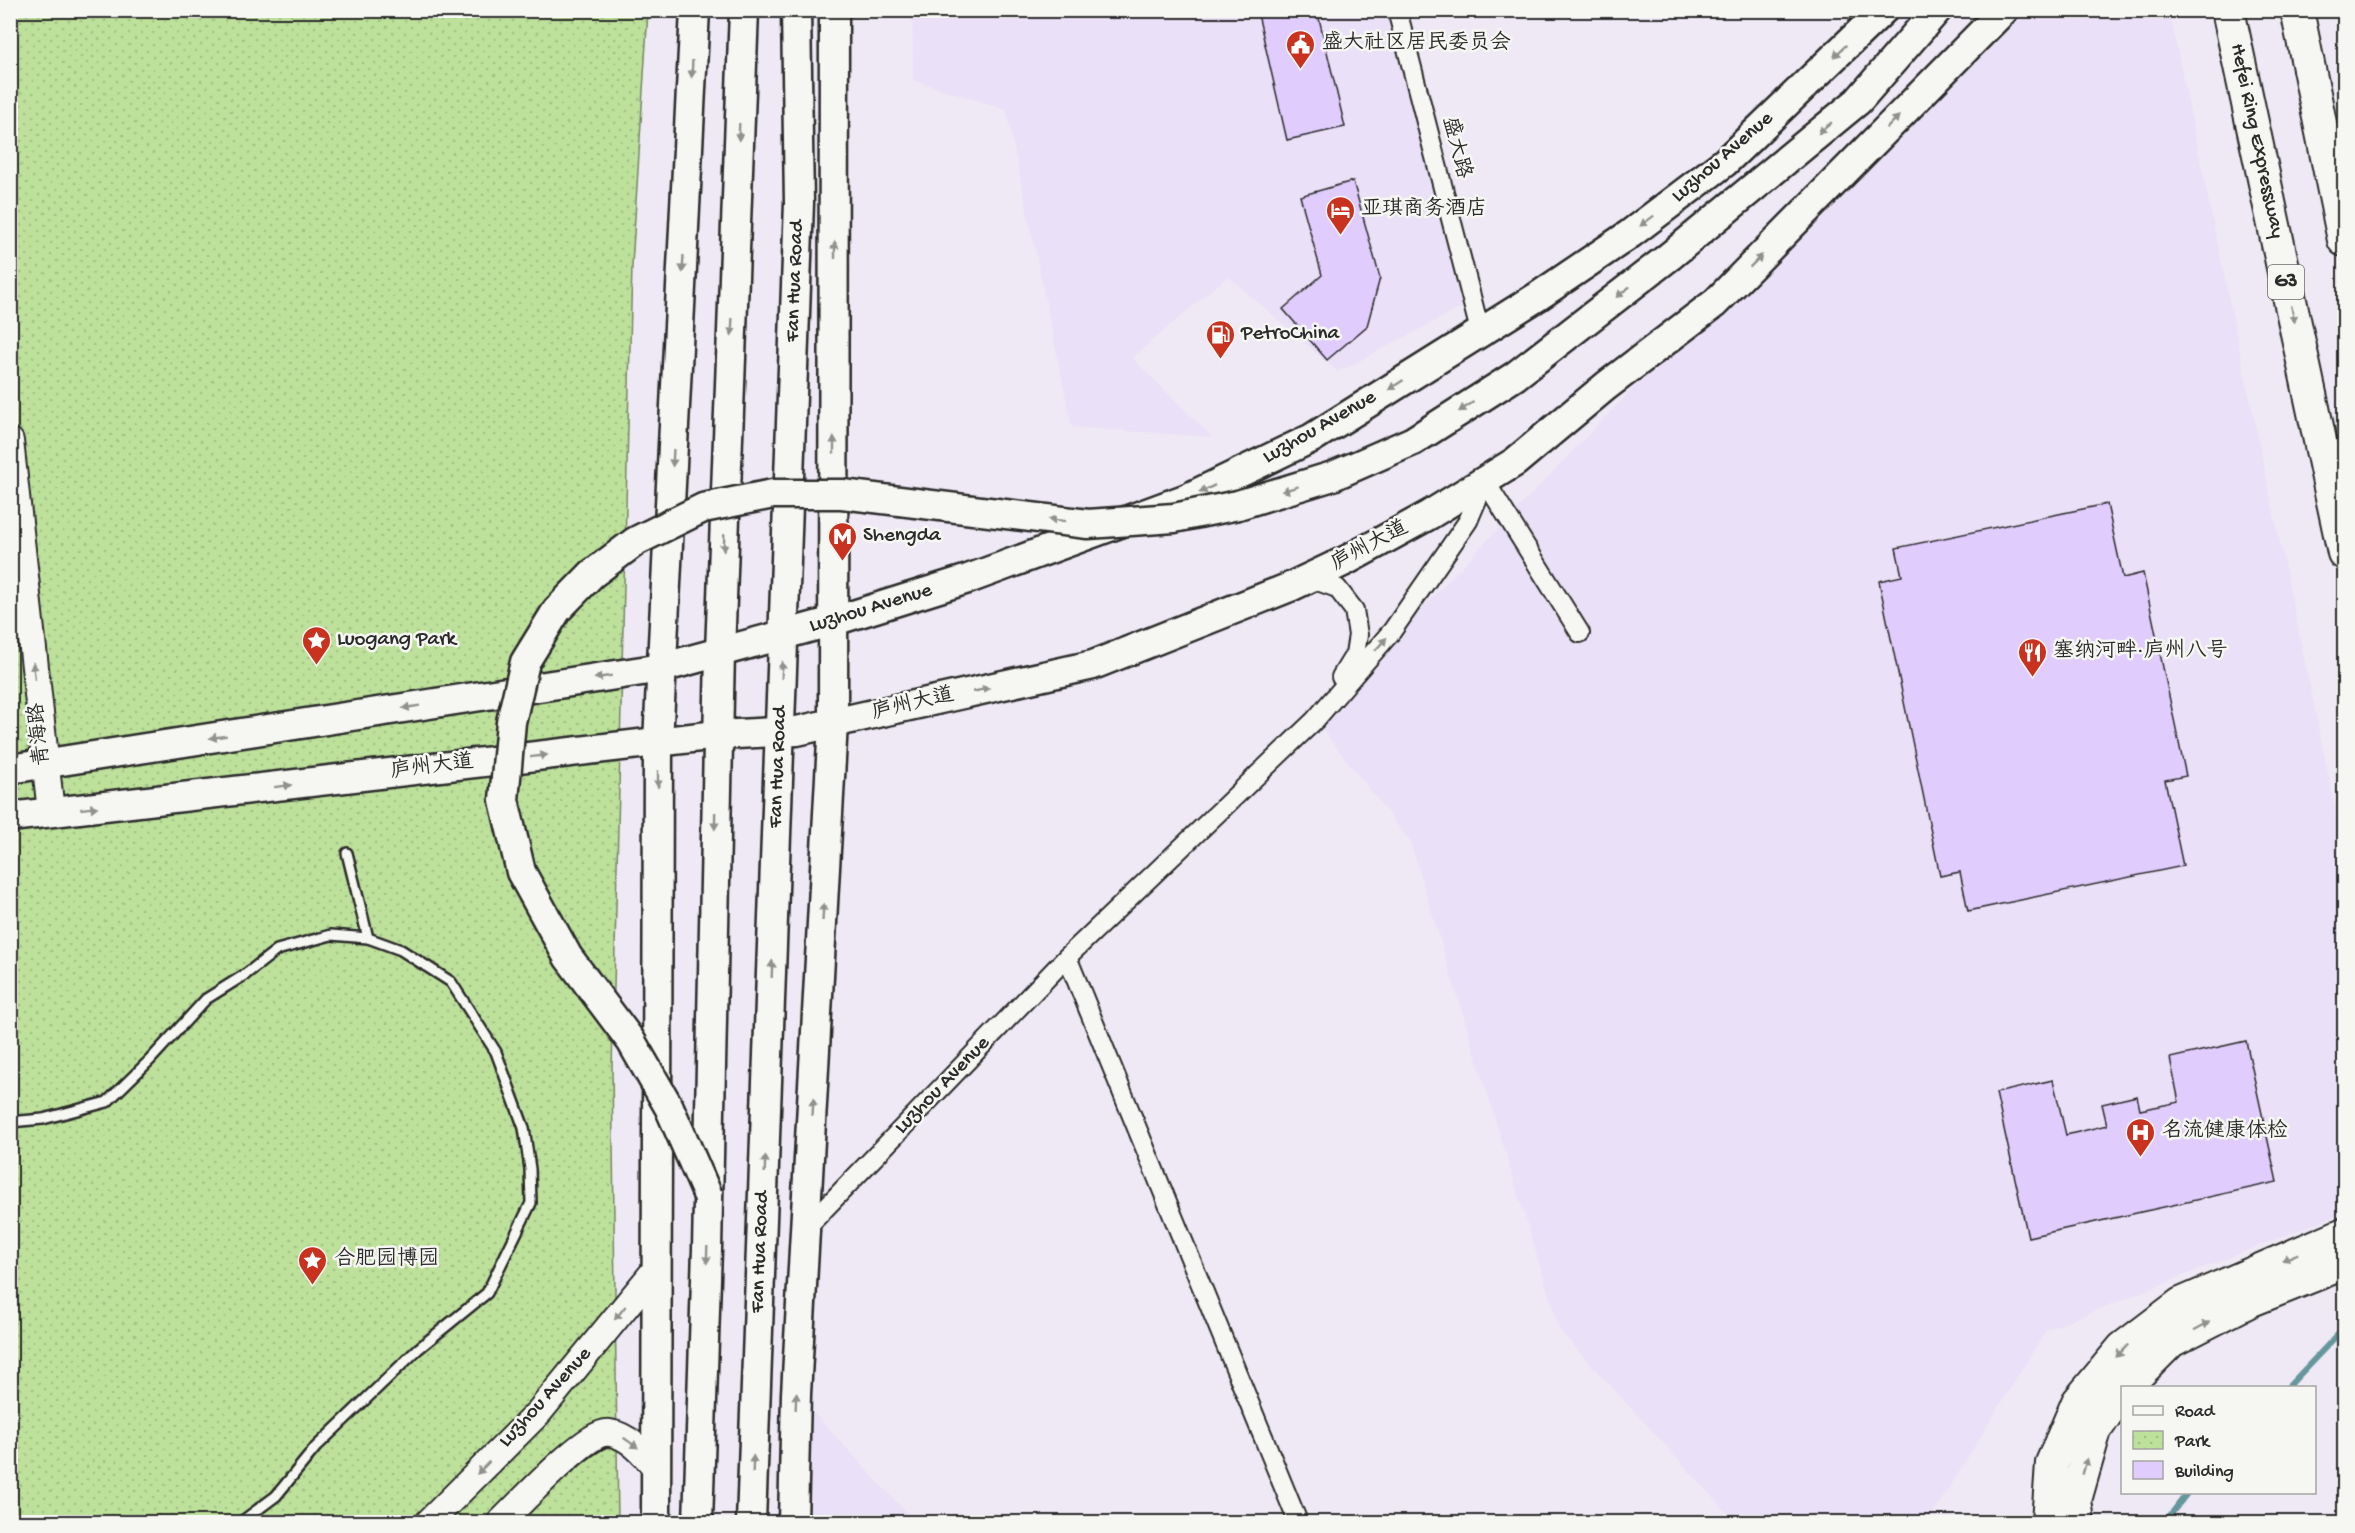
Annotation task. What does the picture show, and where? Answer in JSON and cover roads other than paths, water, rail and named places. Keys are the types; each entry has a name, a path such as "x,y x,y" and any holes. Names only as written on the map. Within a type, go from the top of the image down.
{"highway":[{"name":"Hefei Ring Expressway","path":"2228,10 2344,552"},
{"path":"2299,10 2344,176"},
{"path":"2299,10 2344,240"},
{"path":"2048,1522 2052,1463 2078,1402 2123,1348 2181,1304 2344,1234"},
{"path":"2126,1386 2171,1341 2249,1301 2344,1263"},
{"path":"2078,1522 2075,1500 2095,1430 2121,1392"}],"main road":[{"path":"656,1522 658,742 695,10"},
{"path":"698,1522 708,1196 717,735 744,10"},
{"name":"Fan Hua Road","path":"751,1522 799,203 796,10"},
{"path":"793,1522 796,1394 833,723 834,10"},
{"name":"Luzhou Avenue","path":"661,668 834,621 968,579 1185,499 1312,438 1537,297 1630,234 1725,162 1883,10"},
{"path":"708,1196 664,1097 631,1041 568,957 521,872 504,800 512,722 525,662 557,610 592,574 636,541 703,508 773,494 842,494 1088,524 1174,518 1238,505 1333,476 1413,441 1515,376 1670,256 1858,101 1937,10"},
{"path":"1485,481 1515,462 1606,386 1715,303 2004,10"},
{"name":"庐州大道","path":"10,817 717,735 797,731 1093,665 1309,578 1429,515 1485,481"},
{"path":"10,769 661,668"}],"street":[{"name":"盛大路","path":"1397,10 1480,331"},
{"name":"青海路","path":"10,441 51,812"},
{"path":"1485,481 1580,633"},
{"path":"1315,720 1392,631 1413,602 1468,521 1485,481"},
{"path":"1309,578 1337,588 1354,610 1358,634 1355,654 1315,720"},
{"name":"Luzhou Avenue","path":"806,1228 1067,957 1315,720"},
{"path":"1067,957 1298,1522"},
{"name":"Luzhou Avenue","path":"429,1522 539,1412 657,1268"},
{"path":"501,1522 592,1437 608,1432 619,1435 639,1449 657,1469"}],"lane":[{"path":"347,853 369,938"},
{"path":"10,1122 44,1119 107,1102 150,1060 206,999 246,974 277,950 331,935 369,938 401,950 451,982 496,1052 524,1128 530,1169 531,1203 487,1293 418,1349 316,1447 276,1496 241,1522"}],"waterway":[{"path":"2289,1386 2344,1328"},
{"path":"2165,1522 2186,1494"}],"place":[{"name":"盛大社区居民委员会","path":"1301,70"},
{"name":"亚琪商务酒店","path":"1340,236"},
{"name":"PetroChina","path":"1220,360"},
{"name":"Shengda","path":"842,562"},
{"name":"Luogang Park","path":"316,666"},
{"name":"塞纳河畔·庐州八号","path":"2032,678"},
{"name":"名流健康体检","path":"2141,1158"},
{"name":"合肥园博园","path":"313,1286"}]}
